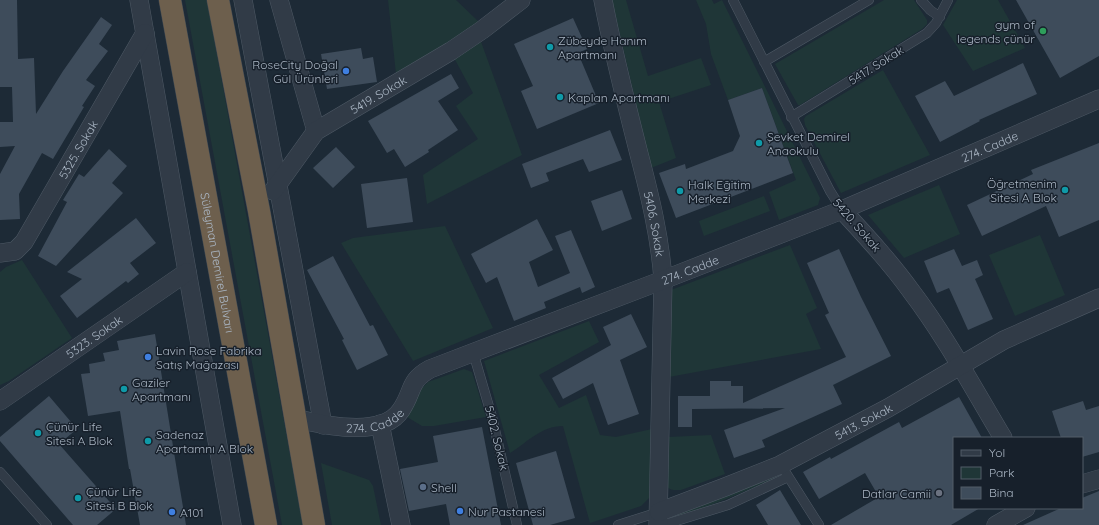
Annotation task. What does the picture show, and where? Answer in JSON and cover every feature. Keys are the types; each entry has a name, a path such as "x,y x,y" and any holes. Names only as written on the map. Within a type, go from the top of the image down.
{"highway":[{"name":"Süleyman Demirel Bulvarı","path":"170,0 266,525"},
{"path":"218,0 259,211 294,418 314,525"}],"street":[{"path":"139,0 232,525"},
{"path":"243,0 323,425"},
{"path":"279,0 316,131"},
{"name":"5419. Sokak","path":"259,211 316,131 451,51 482,30 521,0"},
{"name":"5406. Sokak","path":"603,0 656,223 661,250 663,280 660,521"},
{"name":"5325. Sokak","path":"0,253 15,251 24,242 144,33"},
{"name":"274. Cadde","path":"294,418 323,425 351,428 380,424 390,420 402,410 413,383 420,375 430,369 842,210 1099,100"},
{"name":"5420. Sokak","path":"842,210 874,244 912,292 961,366 1002,437"},
{"name":"5323. Sokak","path":"0,401 187,272"},
{"name":"5413. Sokak","path":"660,521 725,488 784,471 987,350 1023,331 1099,298"},
{"path":"380,424 401,525"},
{"path":"1083,484 1099,479"},
{"path":"996,525 1024,509"}],"lane":[{"name":"5420. Sokak","path":"733,0 791,117 830,191 842,210"},
{"path":"764,62 870,0"},
{"path":"921,0 930,10 940,17"},
{"name":"5417. Sokak","path":"791,117 927,33 940,17 948,0"},
{"name":"5402. Sokak","path":"473,352 494,424 517,525"},
{"path":"784,471 819,525"},
{"path":"0,472 47,525"},
{"name":"5413. Sokak","path":"618,525 660,521"}],"green space":[{"path":"185,0 207,0 303,525 282,525"},
{"path":"388,0 456,0 479,22 458,37 396,74"},
{"path":"612,0 626,0 648,76 701,58 711,85 659,102 676,158 651,168"},
{"path":"696,0 712,0 714,4 722,0 820,198 818,205 779,220 769,192 796,180 762,88 728,100 711,54 706,24"},
{"path":"884,0 914,0 927,20 927,24 922,29 798,105 775,64"},
{"path":"957,0 998,0 1025,48 973,71 943,25"},
{"path":"480,39 522,155 427,204 423,175 478,139 456,106 473,93 453,56"},
{"path":"883,70 930,155 841,193 805,125 804,119 806,116"},
{"path":"939,185 960,234 904,258 868,215"},
{"path":"764,196 770,211 704,236 699,221"},
{"path":"445,226 493,328 413,361 341,243 353,238"},
{"path":"1040,235 1065,295 1015,316 989,255"},
{"path":"790,245 817,308 806,314 821,349 669,377 671,290"},
{"path":"22,260 72,338 9,381 0,385 0,272 6,267"},
{"path":"589,321 599,342 539,375 559,408 586,395 600,435 616,437 652,429 649,498 641,506 590,523 563,426 548,429 535,435 510,453 484,361"},
{"path":"464,369 472,372 486,417 434,426 422,426 407,417 422,388 428,382"},
{"path":"711,435 725,474 681,490 674,490 667,487 668,437"},
{"path":"321,463 369,480 373,486 381,525 332,525"},
{"path":"778,471 780,475 752,488 665,520 718,496"}],"building":[{"path":"0,0 17,0 18,59 34,58 36,114 63,71 101,17 112,25 99,44 108,51 86,80 95,86 82,106 84,107 53,159 42,153 19,194 20,219 0,220 0,174 15,146 0,147 0,122 13,122 12,87 0,87"},
{"path":"1016,0 1099,0 1099,56 1060,78"},
{"path":"573,18 587,49 578,53 599,103 537,129 521,91 533,86 514,44"},
{"path":"361,48 363,59 373,57 377,82 327,89 321,54"},
{"path":"1023,63 1037,94 979,120 980,121 940,142 915,96 945,81 954,96"},
{"path":"451,74 459,88 438,101 458,130 428,150 429,152 405,167 394,149 387,153 368,121"},
{"name":"Şevket Demirel Anaokulu","path":"762,88 793,173 676,218 659,173 685,164 686,169 733,151 740,136 728,100"},
{"path":"610,130 622,160 589,172 583,159 546,173 549,181 531,188 522,164"},
{"path":"1099,143 1099,220 1059,237 1046,206 982,236 967,205 1033,174 1031,170"},
{"path":"336,147 355,167 333,188 313,168"},
{"path":"109,149 127,166 112,183 123,193 56,266 38,256 67,202 63,200 79,174 84,177"},
{"path":"407,178 413,222 367,228 361,184"},
{"path":"622,190 632,219 602,231 591,201"},
{"path":"136,218 156,243 130,263 139,274 128,283 126,281 77,318 60,296 82,279 67,272"},
{"path":"537,219 553,250 529,262 538,287 570,273 555,236 571,230 595,287 582,293 580,287 544,302 546,308 514,321 497,277 486,283 471,254"},
{"path":"839,249 891,356 833,385 842,404 762,440 765,447 734,458 724,430 785,408 692,409 692,427 678,427 678,396 710,396 710,381 731,381 731,386 743,386 743,403 846,357 825,315 829,313 807,263"},
{"path":"954,249 962,266 977,260 983,275 975,279 993,319 968,330 949,288 937,293 924,261"},
{"path":"333,256 370,326 373,325 388,355 357,370 342,340 344,339 307,270"},
{"path":"631,314 647,347 620,360 639,414 608,425 593,383 563,399 552,378 611,345 603,327"},
{"path":"155,334 186,525 140,525 120,411 88,416 81,374 90,373 89,364 105,361 103,353 119,350 117,341"},
{"path":"49,396 77,429 59,444 116,509 97,525 73,525 0,441 0,437"},
{"path":"959,397 981,437 953,437 953,509 978,509 951,525 831,525 879,497 865,473 819,499 803,472 830,457 831,459 899,422 902,428"},
{"path":"1083,401 1086,410 1099,406 1099,452 1083,457 1083,437 1061,437 1052,411"},
{"path":"482,427 501,525 450,525 446,504 409,511 400,469 438,462 433,436"},
{"path":"556,451 575,518 550,525 533,525 516,463"},
{"path":"780,490 801,525 768,525 756,505"},
{"path":"1099,491 1099,525 1023,525 1059,509 1083,509 1083,498"}],"place":[{"name":"gym of legends çünür","path":"1043,31"},
{"name":"Zübeyde Hanım Apartmanı","path":"550,47"},
{"name":"RoseCity Doğal Gül Ürünleri","path":"346,71"},
{"name":"Kaplan Apartmanı","path":"560,97"},
{"name":"Şevket Demirel Anaokulu","path":"759,143"},
{"name":"Öğretmenim Sitesi A Blok","path":"1065,190"},
{"name":"Halk Eğitim Merkezi","path":"680,191"},
{"name":"Lavin Rose Fabrika Satış Mağazası","path":"148,357"},
{"name":"Gaziler Apartmanı","path":"124,389"},
{"name":"Çünür Life Sitesi A Blok","path":"38,433"},
{"name":"Sadenaz Apartamnı A Blok","path":"148,441"},
{"name":"Shell","path":"423,487"},
{"name":"Datlar Camii","path":"939,493"},
{"name":"Çünür Life Sitesi B Blok","path":"78,498"},
{"name":"Nur Pastanesi","path":"460,511"},
{"name":"A101","path":"172,512"}]}
